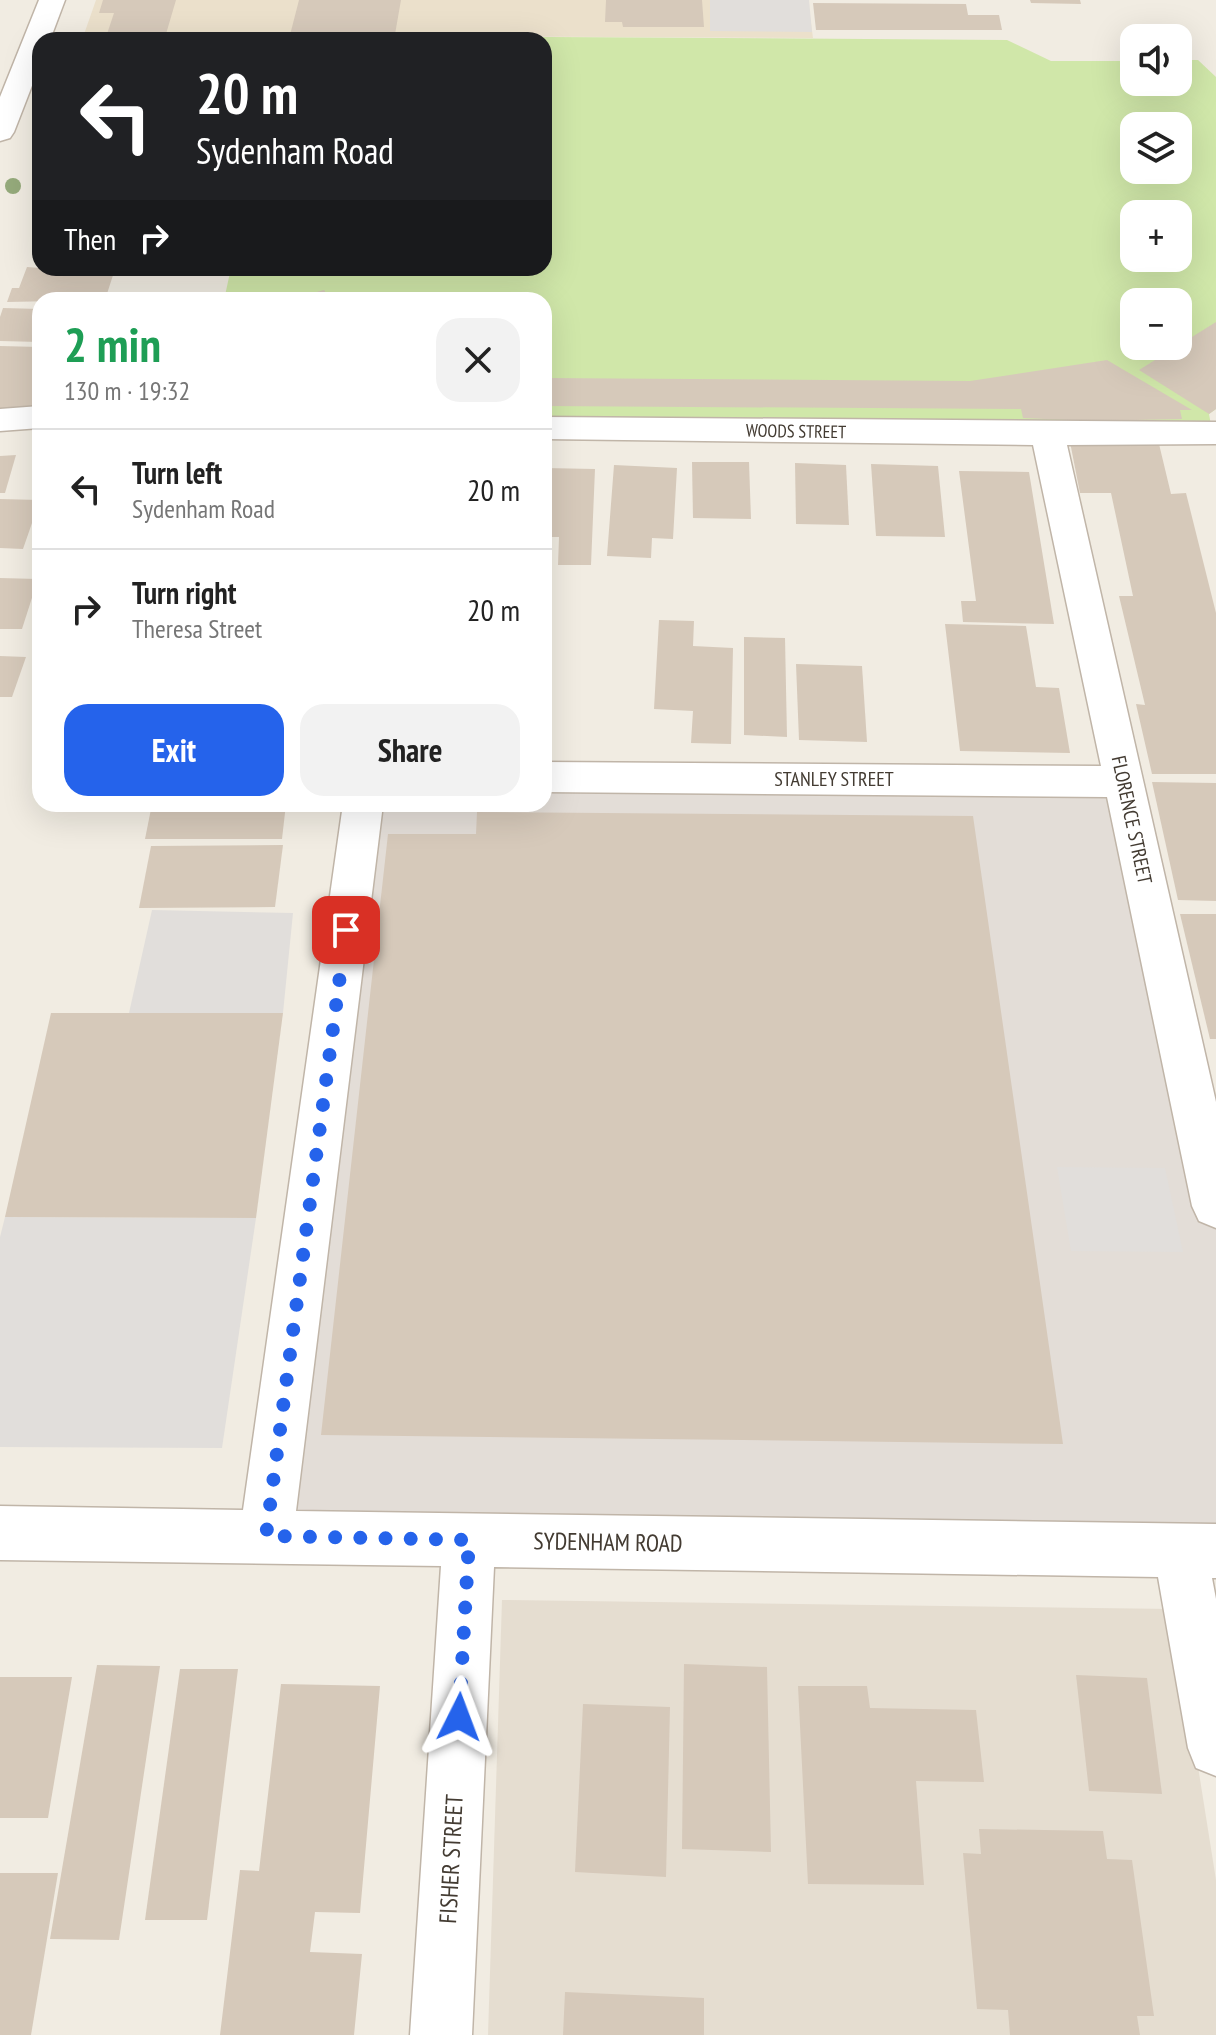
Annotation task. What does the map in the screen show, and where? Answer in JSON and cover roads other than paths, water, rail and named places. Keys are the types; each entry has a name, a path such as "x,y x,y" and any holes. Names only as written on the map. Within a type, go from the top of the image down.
{"street":[{"path":"36,32 52,0"},
{"path":"0,132 8,90 32,41"},
{"path":"0,420 32,418"},
{"name":"WOODS STREET","path":"552,428 1216,433"},
{"name":"FLORENCE STREET","path":"1048,434 1216,1206"},
{"name":"STANLEY STREET","path":"552,777 1124,782"},
{"path":"266,1536 362,812"},
{"name":"SYDENHAM ROAD","path":"0,1533 1198,1550"},
{"name":"FISHER STREET","path":"441,2035 469,1540"},
{"path":"1198,1550 1216,1748"}]}
